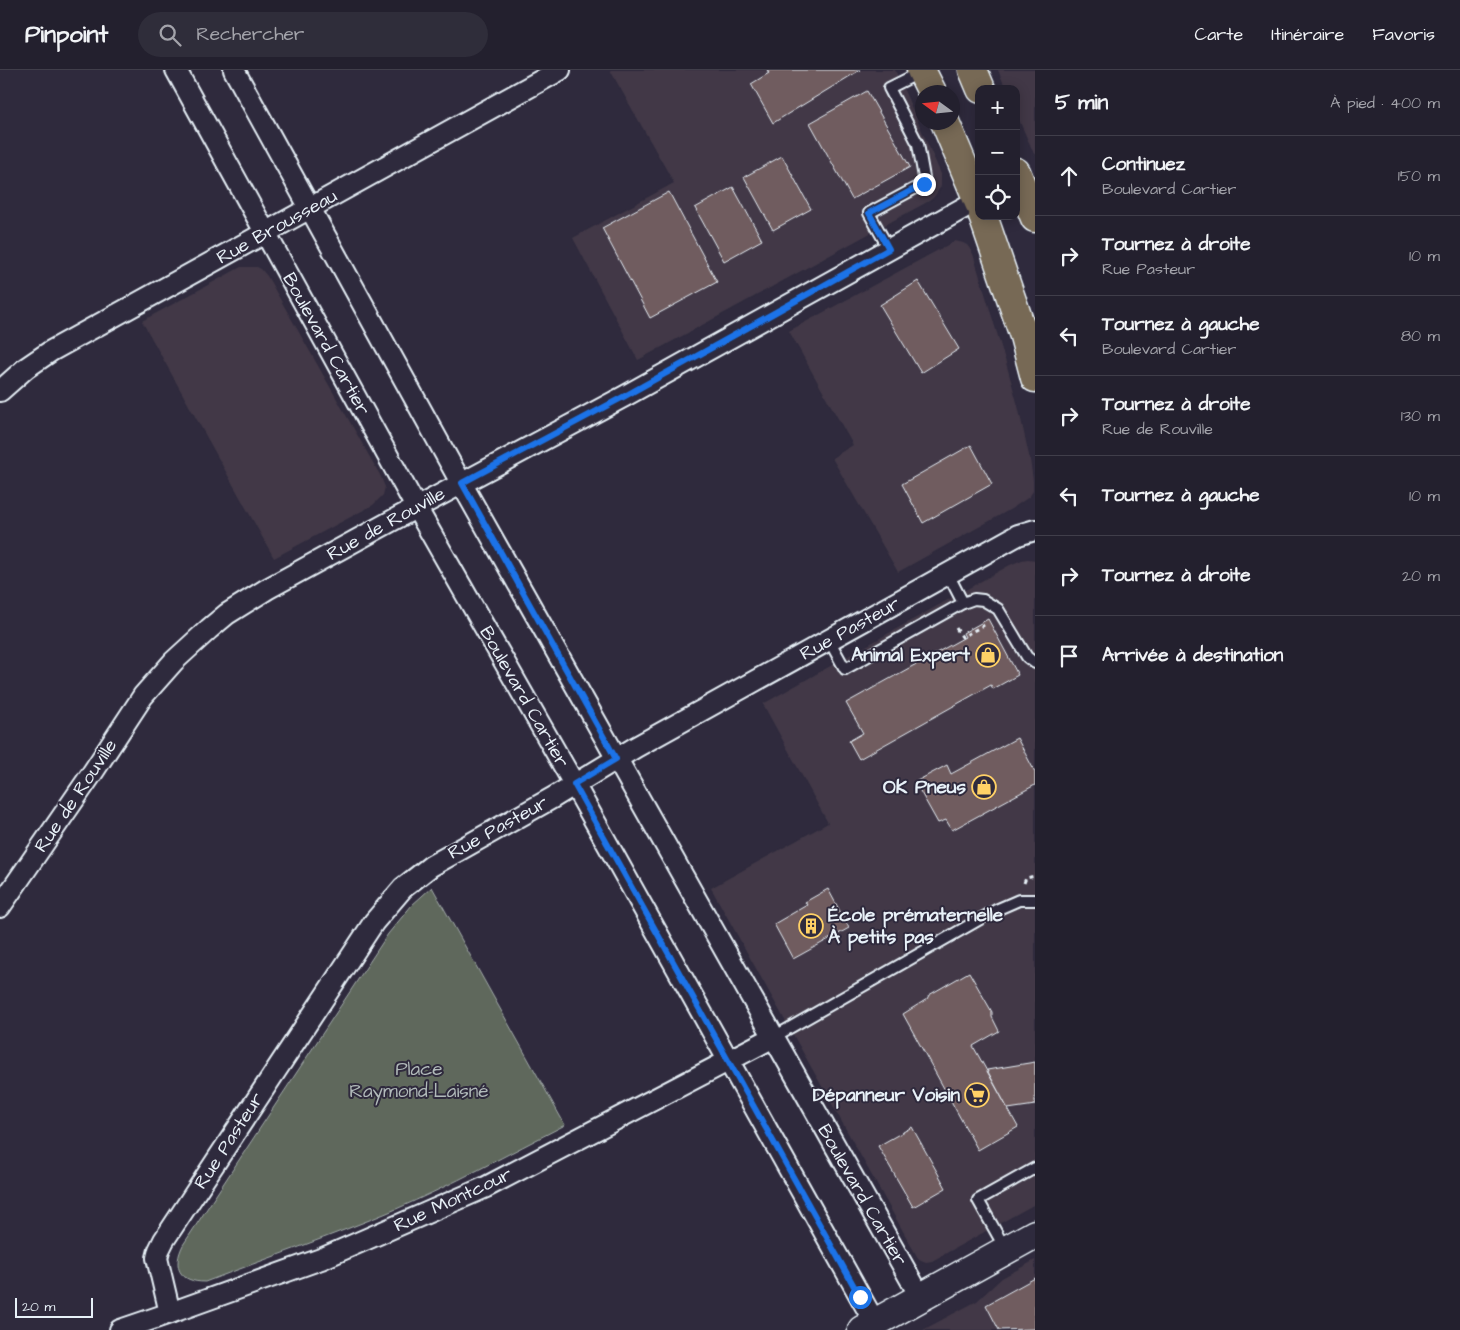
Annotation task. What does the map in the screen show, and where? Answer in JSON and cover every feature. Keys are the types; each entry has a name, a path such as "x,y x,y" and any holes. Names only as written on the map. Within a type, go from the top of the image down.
{"main road":[{"path":"973,70 979,85"},
{"path":"948,130 975,195"},
{"path":"1017,175 1035,216"},
{"path":"984,220 1024,336 1035,378"},
{"path":"868,1326 1035,1234"}],"street":[{"name":"Boulevard Cartier","path":"176,70 416,508 574,784 728,1062 868,1326"},
{"name":"Boulevard Cartier","path":"234,70 772,1038 921,1298"},
{"name":"Rue Brousseau","path":"0,391 26,368 51,351 560,70"},
{"name":"Rue de Rouville","path":"0,907 143,696 191,644 221,619 247,601 625,396 889,249 975,209"},
{"name":"Rue Pasteur","path":"170,1313 157,1258 164,1240 374,922 403,888 431,866 554,797 616,759 948,574 1018,536 1035,530"},
{"name":"Rue Montcour","path":"120,1330 321,1259 486,1187 772,1038"}],"lane":[{"path":"889,249 869,213 925,183 918,144 889,88 925,78"},
{"path":"948,574 963,603"},
{"path":"829,640 845,669 963,603 974,599 983,600 998,609 1027,658 1035,663"},
{"path":"772,1038 996,910 1019,900 1035,900"},
{"path":"1006,1250 978,1200 1035,1168"}],"path":[{"path":"1026,878 1035,876"}],"shaded area":[{"path":"610,70 895,70 915,115 915,130 922,130 941,174 941,186 929,201 638,360 573,238 674,183"},
{"path":"998,70 1035,70 1035,156 1020,122 1020,85 1004,85"},
{"path":"955,241 967,245 973,254 1018,406 1030,460 1033,491 1029,497 1011,509 898,572 832,458 853,445 789,331"},
{"path":"241,267 257,267 267,276 385,487 383,495 373,505 274,558 142,321"},
{"path":"1028,559 1035,560 1035,1204 932,1261 926,1262 918,1258 711,888 828,823 763,704 1010,565"},
{"path":"1035,1260 1035,1330 923,1330 977,1301 1002,1278"}],"green space":[{"name":"Place Raymond-Laisné","path":"432,887 565,1125 480,1169 371,1220 205,1282 189,1279 184,1276 178,1266 183,1245 388,934 412,905"}],"building":[{"path":"767,70 860,70 773,123 751,84 769,73"},
{"path":"867,91 910,167 852,199 810,123"},
{"path":"782,156 811,209 773,230 744,177"},
{"path":"733,187 762,240 724,261 695,208"},
{"path":"669,192 717,282 650,318 602,228"},
{"path":"918,281 959,349 921,373 880,305"},
{"path":"971,445 992,484 923,523 902,484"},
{"path":"988,619 1018,675 993,689 991,685 859,759 849,741 863,733 846,703 965,637 963,633"},
{"path":"1017,738 1035,772 1035,785 952,830 946,820 938,823 915,782 947,765 951,774"},
{"name":"École prématernelle À petits pas","path":"828,889 849,928 793,959 774,924 807,905 805,902"},
{"path":"969,972 992,1012 992,1017 999,1031 973,1046 1018,1127 978,1150 903,1014 927,999 929,995"},
{"path":"1035,1062 1035,1105 1008,1109 987,1070"},
{"path":"912,1127 946,1188 913,1207 878,1146"},
{"path":"1035,1278 1035,1329 999,1330 986,1305"}],"place":[{"name":"Animal Expert","path":"988,655"},
{"name":"OK Pneus","path":"984,787"},
{"name":"École prématernelle À petits pas","path":"811,926"},
{"name":"Dépanneur Voisin","path":"977,1095"}],"route":[{"path":"860,1297 574,784 616,759 462,483 625,396 889,249 869,213 924,184"}]}
